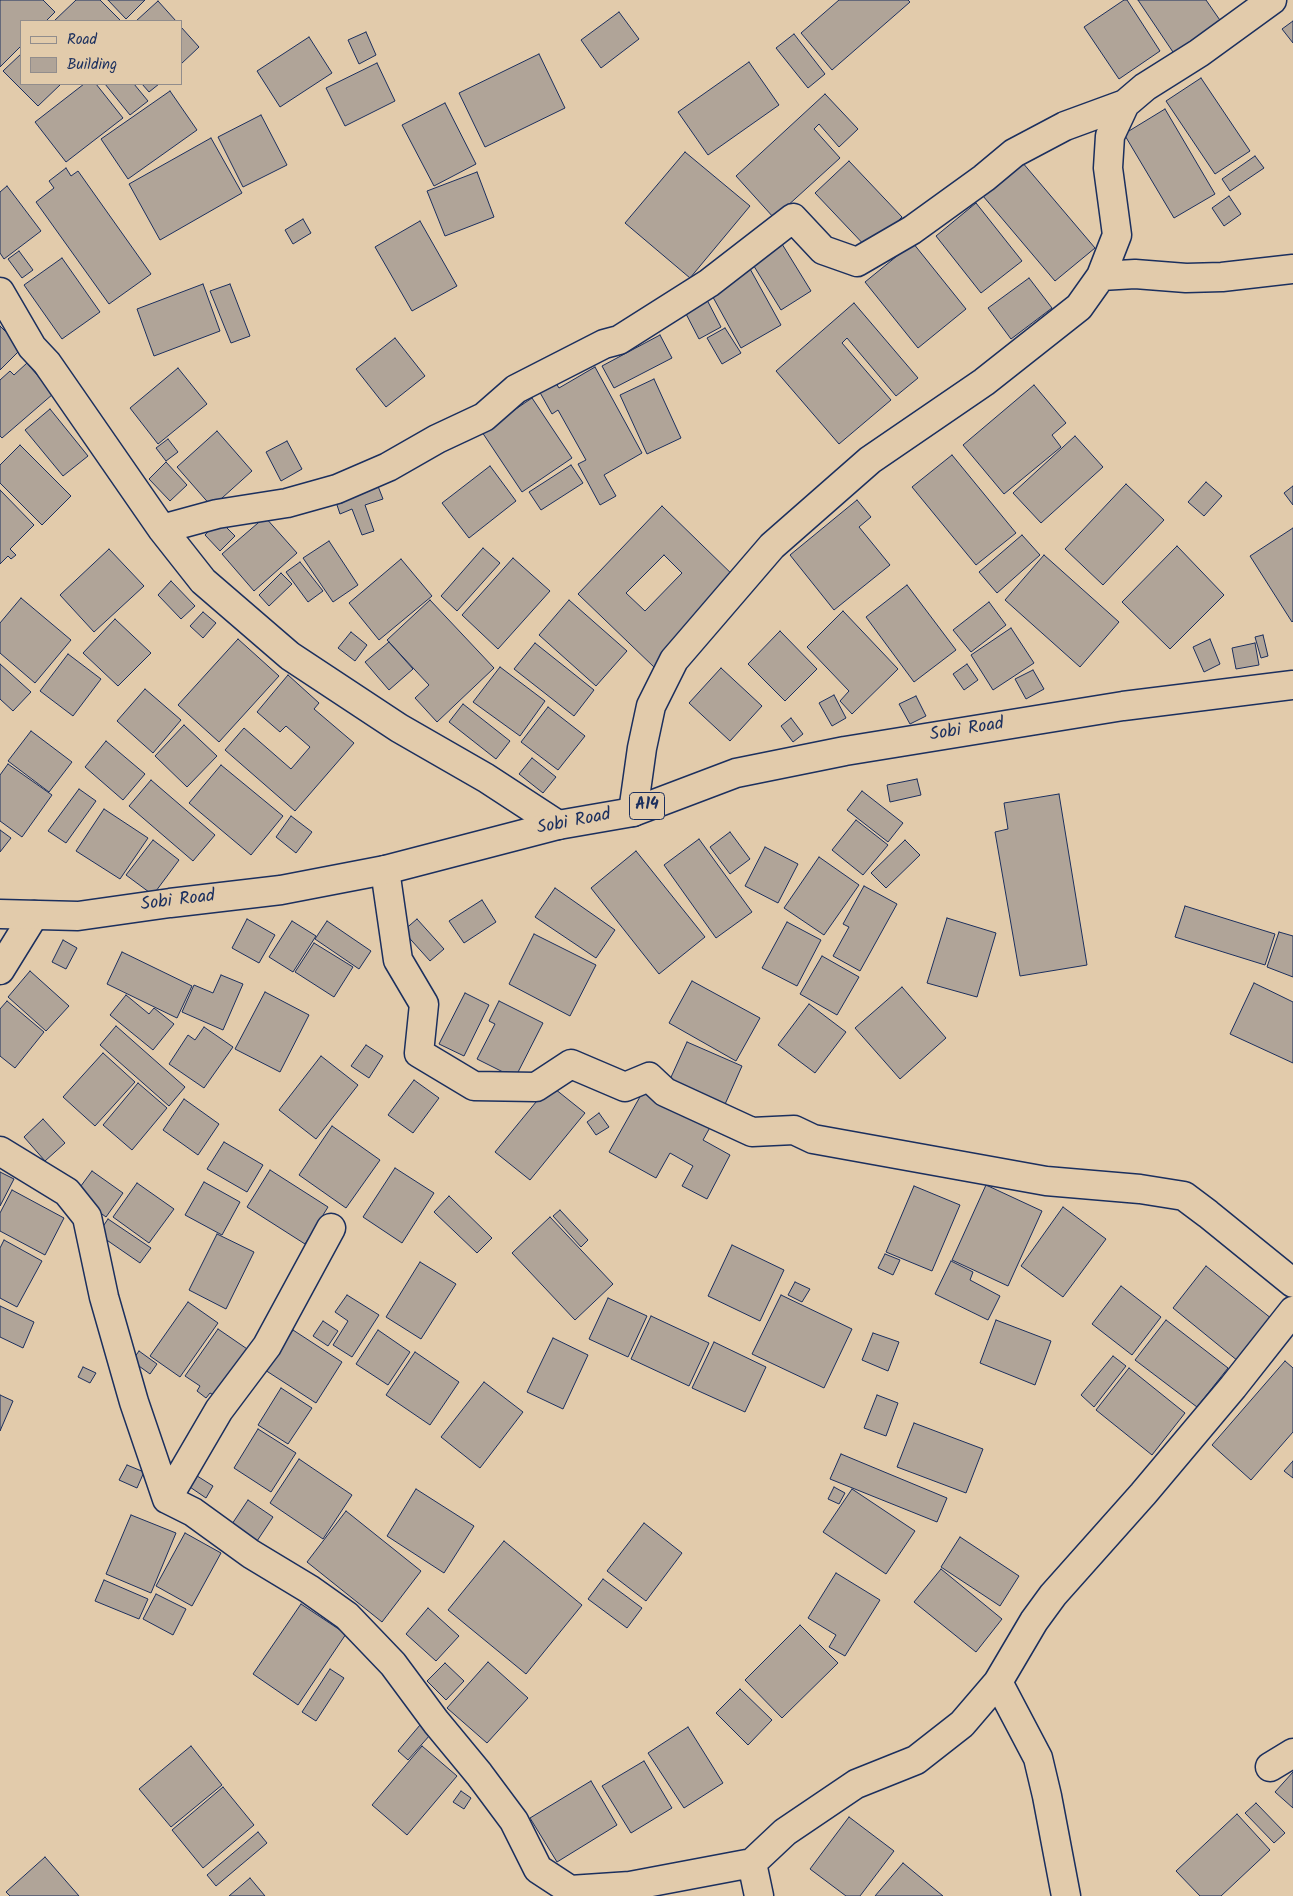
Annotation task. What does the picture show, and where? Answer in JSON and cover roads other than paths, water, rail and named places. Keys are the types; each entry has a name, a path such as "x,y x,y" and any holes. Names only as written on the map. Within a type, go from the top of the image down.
{"main road":[{"path":"162,529 217,514 287,503 337,489 388,467 437,439 484,417 516,390 604,344 619,340 709,283 793,218 823,250 857,262 912,230 984,178 1014,153 1064,126 1125,104 1145,87 1199,53 1272,0"},
{"path":"633,812 642,748 651,706 674,660 709,618 772,546 835,490 870,460 984,382 1079,307 1101,276 1117,235 1108,168 1110,136 1125,104"},
{"path":"1101,276 1135,274 1186,278 1222,277 1293,269"},
{"path":"0,292 32,347 47,363 162,529 203,580 290,656 399,728 486,778 558,825"},
{"name":"Sobi Road","path":"0,914 78,916 282,890 385,870 558,825 633,812 736,773 845,751 1123,706 1293,685"},
{"path":"385,870 398,960 424,1004 419,1053 474,1086 536,1088 571,1064 624,1087 649,1077 665,1092 752,1132 794,1130 813,1139 1046,1181 1184,1196 1293,1283"},
{"path":"0,970 34,915"},
{"path":"0,1152 67,1192 87,1217 104,1297 134,1402 167,1499 193,1512 251,1554 348,1616 393,1664 436,1722 479,1774 514,1821 538,1869 570,1890 630,1886 752,1863 785,1832 856,1784 916,1760 962,1724 998,1682 1034,1621 1053,1595 1143,1494 1233,1387 1293,1310"},
{"path":"167,1499 219,1410 267,1346 331,1228"},
{"path":"998,1682 1038,1758 1066,1896"},
{"path":"752,1863 759,1896"}]}
